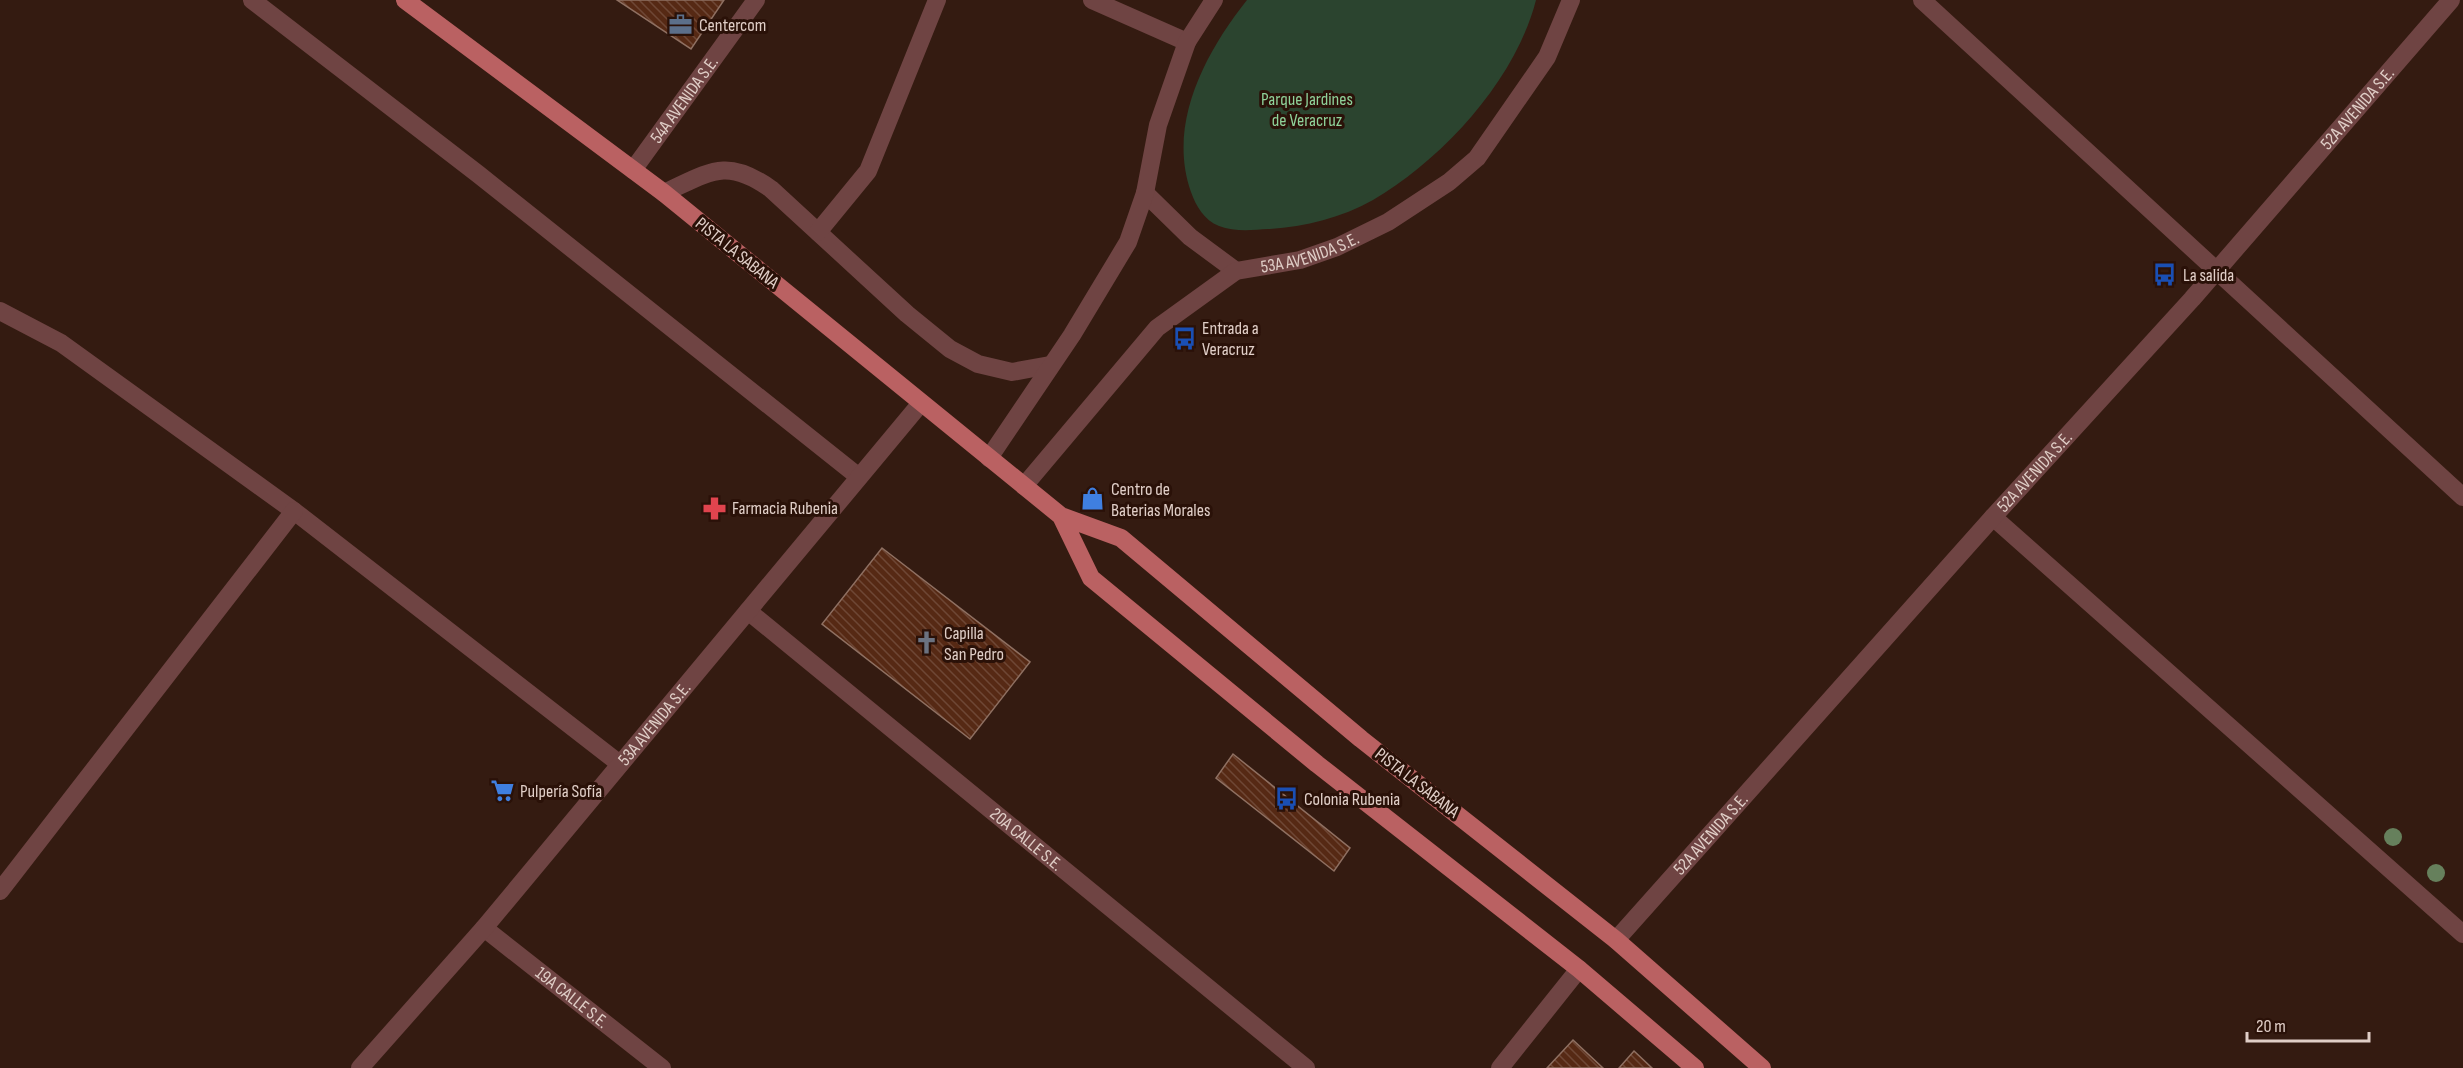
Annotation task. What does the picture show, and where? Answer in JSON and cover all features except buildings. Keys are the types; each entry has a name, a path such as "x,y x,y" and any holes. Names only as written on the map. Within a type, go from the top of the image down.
{"main road":[{"name":"PISTA LA SABANA","path":"405,0 664,193 1061,516 1121,538 1361,739 1616,940 1762,1068"},
{"name":"PISTA LA SABANA","path":"1061,516 1091,578 1317,764 1579,969 1695,1068"}],"street":[{"path":"252,0 478,174 859,477"},
{"name":"54A AVENIDA S.E.","path":"633,170 756,0"},
{"path":"818,232 868,171 937,0"},
{"path":"1092,0 1187,42"},
{"path":"989,458 1106,280 1128,242 1145,193 1158,125 1187,42 1214,0"},
{"name":"53A AVENIDA S.E.","path":"1024,486 1157,328 1236,271 1300,260 1337,247 1388,222 1449,182 1477,158 1514,108 1547,57 1571,0"},
{"path":"1922,0 2463,497"},
{"name":"52A AVENIDA S.E.","path":"1616,940 2216,271 2451,0"},
{"path":"664,193 714,171 730,170 750,174 771,189 907,314 950,349 978,364 1012,372 1050,365"},
{"path":"1145,193 1190,237 1236,271"},
{"path":"0,311 61,343 294,511 620,764"},
{"name":"53A AVENIDA S.E.","path":"360,1068 484,928 921,403"},
{"path":"0,891 294,511"},
{"path":"1993,517 2463,934"},
{"name":"20A CALLE S.E.","path":"748,611 1306,1068"},
{"name":"19A CALLE S.E.","path":"484,928 662,1068"},
{"path":"1500,1068 1579,969"}],"green space":[{"name":"Parque Jardines de Veracruz","path":"1247,0 1536,0 1526,30 1512,59 1494,87 1450,140 1425,163 1373,200 1348,212 1295,226 1244,230 1225,228 1214,223 1198,207 1191,192 1185,166 1184,141 1187,115 1204,66"}],"place":[{"name":"Centercom","path":"681,25"},
{"name":"La salida","path":"2165,275"},
{"name":"Entrada a Veracruz","path":"1184,338"},
{"name":"Centro de Baterias Morales","path":"1093,499"},
{"name":"Farmacia Rubenia","path":"714,508"},
{"name":"Capilla San Pedro","path":"926,643"},
{"name":"Pulpería Sofía","path":"502,791"},
{"name":"Colonia Rubenia","path":"1286,799"}]}
